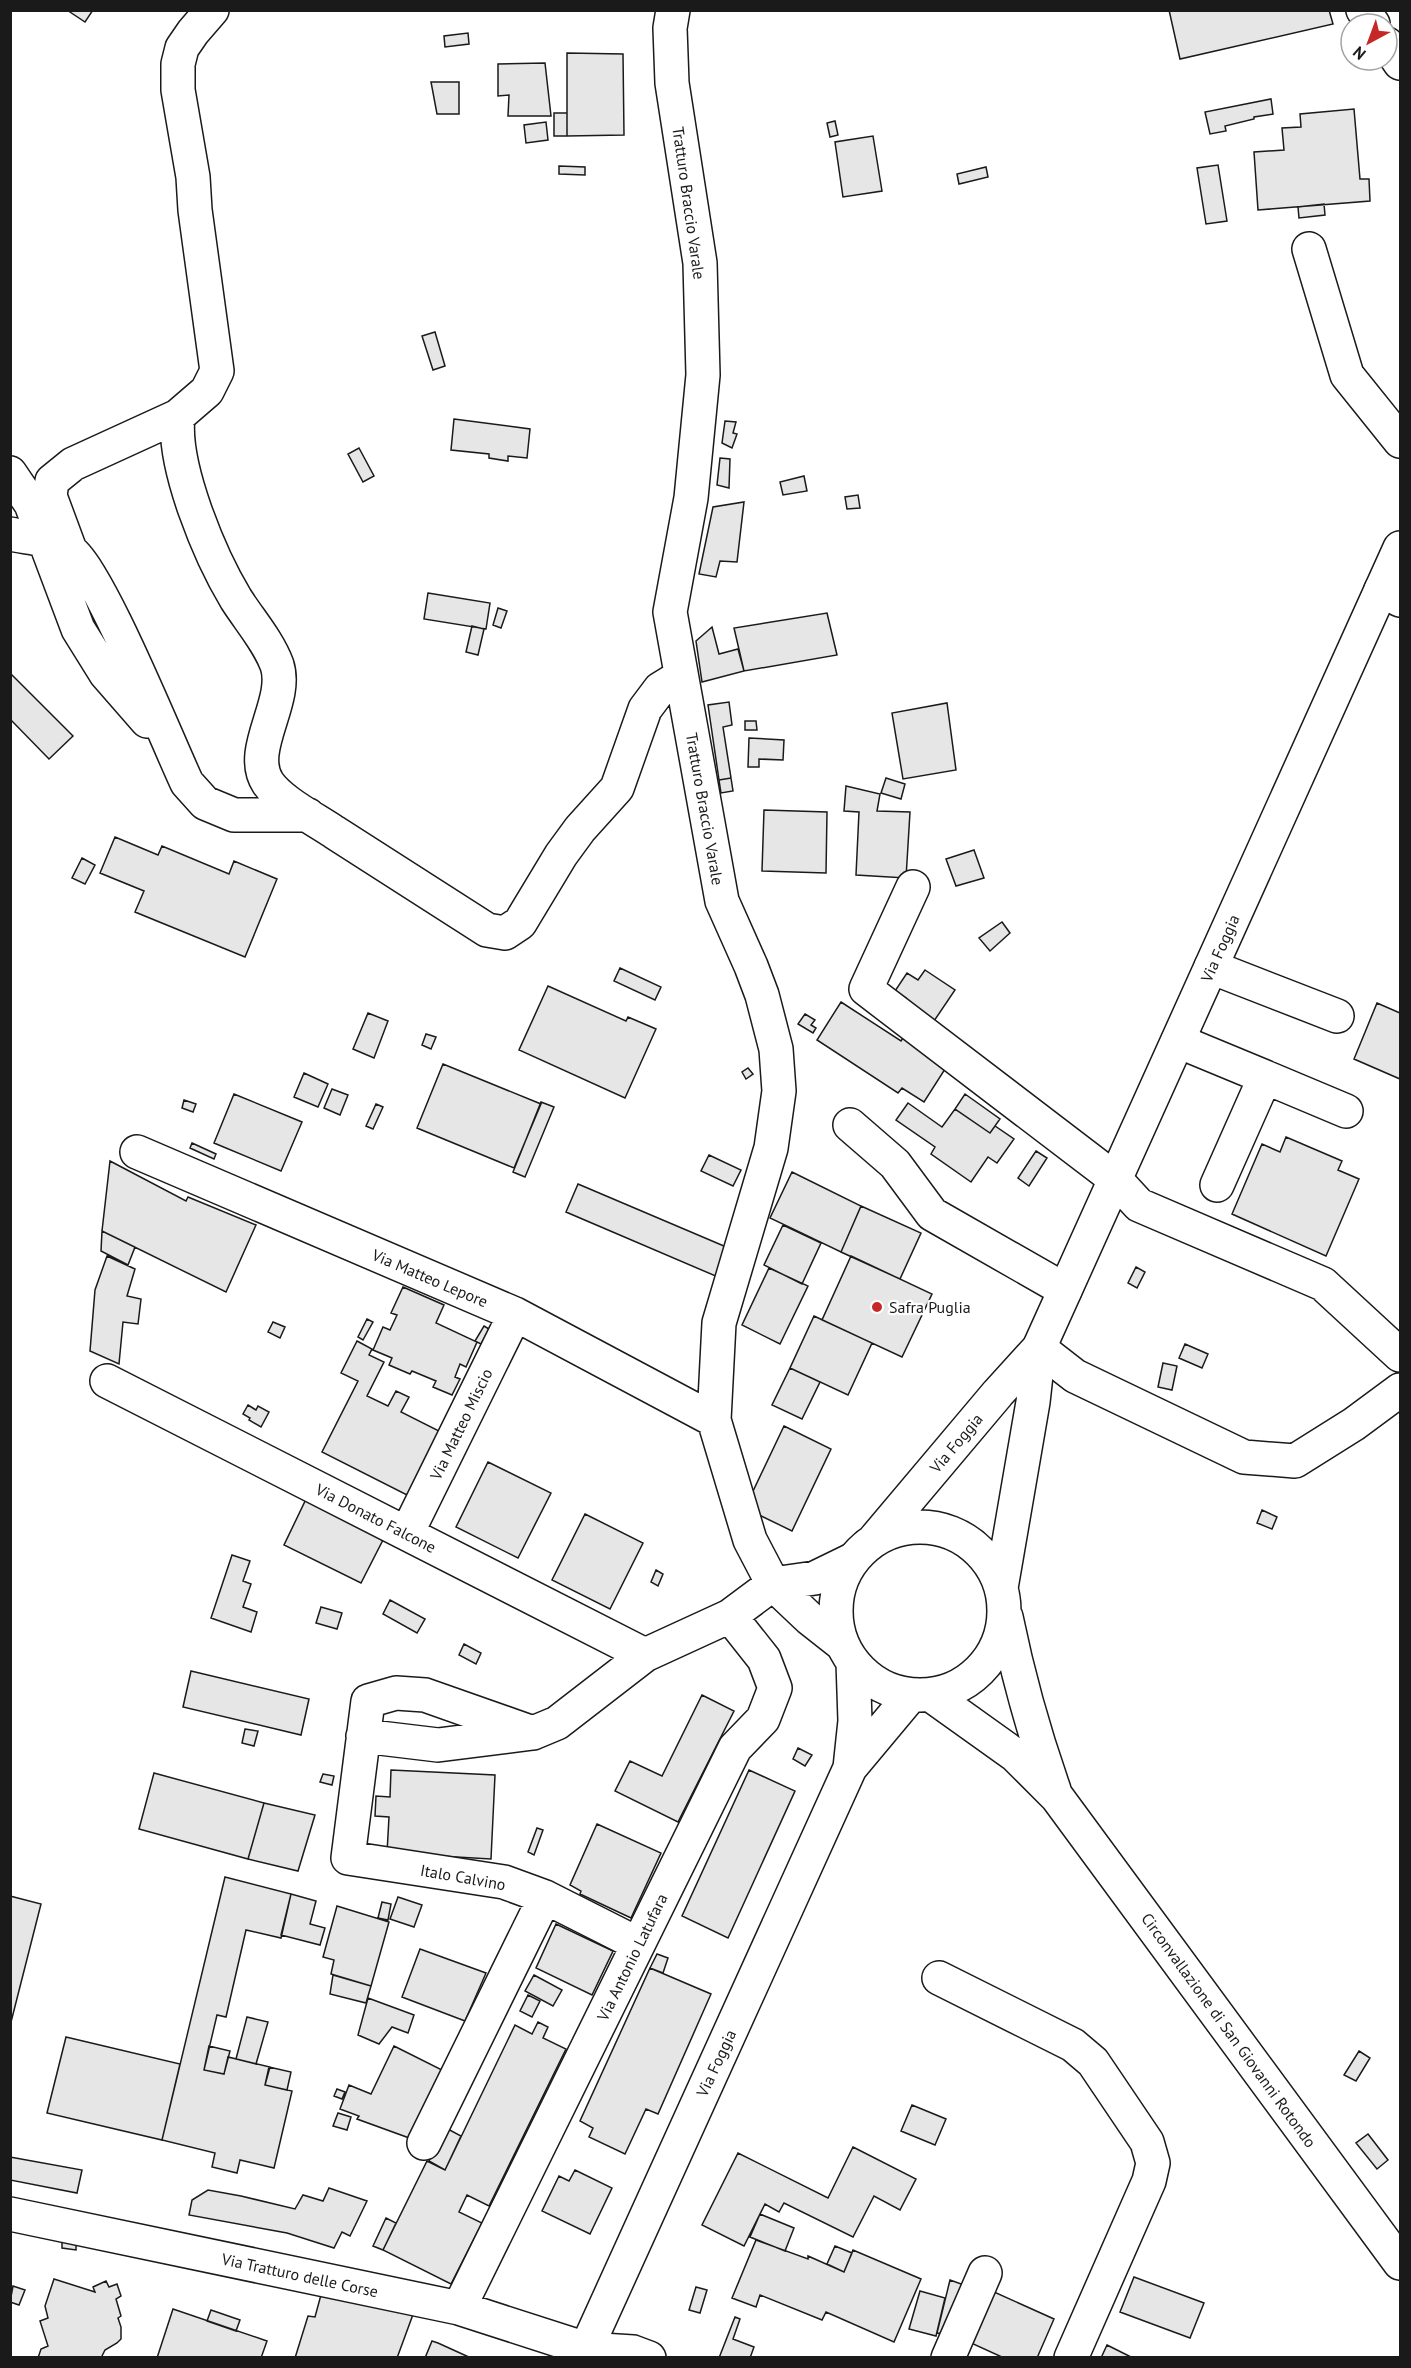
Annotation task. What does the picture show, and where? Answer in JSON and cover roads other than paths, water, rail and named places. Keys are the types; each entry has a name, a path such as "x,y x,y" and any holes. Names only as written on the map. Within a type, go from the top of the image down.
{"street":[{"path":"58,545 50,496 52,481 73,465 178,416 197,402 207,391 217,372 195,210 193,177 178,90 178,64 182,48 212,10"},
{"name":"Tratturo Braccio Varale","path":"674,10 670,28 672,83 700,263 703,375 691,498 670,612 722,902 762,995 776,1049 779,1091 771,1148 719,1323 714,1420 750,1540 773,1584 848,1653"},
{"path":"1309,249 1347,375 1392,433 1401,441"},
{"path":"178,416 176,433 184,472 207,543 224,579 268,645 277,667 280,687 263,751 261,769 268,784 308,815 487,930 505,933 520,923 561,855 580,829 616,788 645,709 660,689 681,676"},
{"path":"10,473 58,545 83,564 104,601 187,783 206,803 234,815 308,815"},
{"path":"10,534 58,545"},
{"name":"Via Foggia","path":"850,1768 921,1695 955,1688 976,1674 992,1654 1002,1631 1002,1597 1033,1402 1039,1348 1211,967 1391,595 1401,548"},
{"path":"913,887 866,989 1115,1179 1139,1204 1323,1284 1401,1355"},
{"path":"1211,967 1336,1016"},
{"path":"1178,1041 1346,1111"},
{"path":"1217,1185 1265,1077"},
{"path":"850,1125 895,1164 932,1214 1065,1290"},
{"name":"Via Matteo Lepore","path":"137,1152 515,1314 714,1420"},
{"name":"Via Matteo Miscio","path":"407,1533 515,1314"},
{"path":"1039,1348 1075,1376 1244,1457 1295,1461 1354,1424 1401,1390"},
{"name":"Via Foggia","path":"584,2354 850,1768 855,1721 848,1653 836,1623 836,1601 842,1579 864,1550 1039,1348"},
{"name":"Via Donato Falcone","path":"106,1381 645,1655"},
{"path":"533,1733 425,1695 396,1693 368,1701 363,1736 438,1745 533,1733 557,1723 645,1655 730,1616 773,1584 815,1578 899,1529 925,1527 950,1533 972,1545 990,1565 1002,1597"},
{"name":"Circonvallazione di San Giovanni Rotondo","path":"1002,1597 1021,1686 1057,1797"},
{"name":"Via Antonio Latufara","path":"459,2308 735,1748 763,1719 775,1688 764,1659 730,1616"},
{"path":"848,1653 869,1678 879,1684 889,1689 921,1695"},
{"name":"Circonvallazione di San Giovanni Rotondo","path":"921,1695 1015,1755 1057,1797 1401,2263"},
{"name":"Italo Calvino","path":"363,1736 348,1858 504,1882 545,1897 638,1944"},
{"path":"424,2143 545,1897"},
{"path":"939,1978 1073,2045 1093,2062 1147,2142 1153,2163 1149,2181 1071,2358"},
{"name":"Via Tratturo delle Corse","path":"10,2214 459,2308 584,2354 633,2352 649,2358"},
{"path":"948,2358 985,2273"}],"place":[{"name":"Safra Puglia","path":"877,1307"}]}
